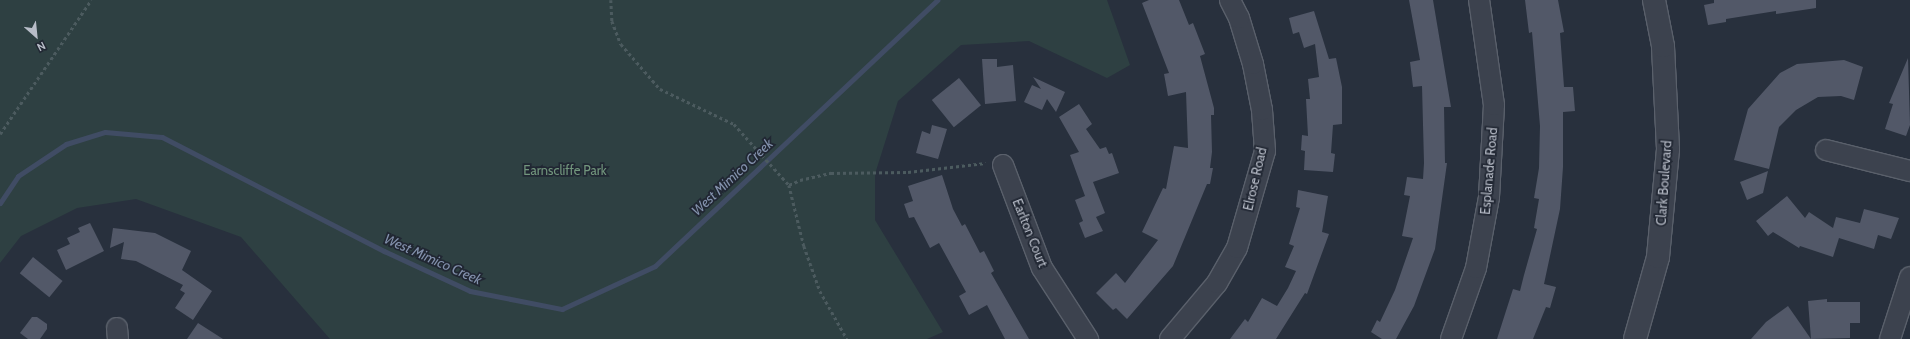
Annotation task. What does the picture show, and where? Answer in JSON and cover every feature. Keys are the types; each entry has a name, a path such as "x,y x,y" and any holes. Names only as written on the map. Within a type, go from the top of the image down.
{"street":[{"name":"Elrose Road","path":"1170,339 1217,283 1237,248 1265,151 1262,110 1253,64 1239,18 1230,0"},
{"name":"Esplanade Road","path":"1452,339 1476,268 1489,197 1494,105 1479,0"},
{"name":"Clark Boulevard","path":"1635,339 1658,257 1668,149 1663,46 1654,0"},
{"path":"1826,150 1910,171"},
{"name":"Earlton Court","path":"1003,165 1042,268 1088,339"},
{"path":"1890,339 1910,276"}],"path":[{"path":"0,134 91,0"},
{"path":"611,0 612,21 621,44 660,89 682,101 720,115 734,124 751,140 789,185 804,246 820,291 847,339"},
{"path":"789,185 800,180 831,173 908,172 982,163 1003,165"}],"green space":[{"name":"Earnscliffe Park","path":"0,0 1107,0 1130,65 1107,78 1029,41 961,45 898,101 875,174 875,220 943,332 927,339 330,339 241,237 136,199 77,208 21,236 0,263"}],"building":[{"path":"1149,0 1179,0 1189,25 1193,23 1205,54 1200,56 1214,108 1214,115 1211,115 1212,152 1210,168 1213,168 1210,184 1207,184 1173,266 1127,319 1116,308 1113,310 1096,293 1116,273 1125,283 1158,240 1142,232 1163,188 1166,189 1174,146 1188,148 1186,92 1168,96 1164,74 1169,73 1142,3"},
{"path":"1409,0 1433,0 1451,107 1444,107 1445,163 1447,163 1435,249 1414,306 1396,339 1382,339 1371,332 1377,320 1380,322 1395,290 1413,238 1402,236 1410,196 1404,195 1407,177 1423,179 1422,86 1413,87 1410,62 1420,60"},
{"path":"1525,0 1558,0 1564,32 1560,33 1564,87 1573,87 1575,111 1563,112 1563,167 1560,209 1544,284 1556,287 1550,308 1546,307 1533,339 1497,339 1513,289 1520,291 1537,229 1534,228 1539,199 1534,198 1539,168 1540,126 1532,32 1529,33"},
{"path":"1714,0 1816,0 1816,8 1776,14 1776,11 1726,19 1726,22 1708,25 1704,5 1714,3"},
{"path":"1314,11 1329,59 1336,58 1342,87 1342,124 1333,125 1331,153 1335,154 1333,172 1304,170 1305,151 1301,150 1302,135 1308,136 1306,99 1310,99 1308,79 1319,77 1315,44 1304,48 1299,32 1293,34 1289,18"},
{"path":"1908,58 1910,125 1906,136 1885,129 1893,104 1889,103"},
{"path":"982,59 997,59 997,67 1013,65 1016,101 985,104"},
{"path":"1844,60 1863,67 1854,100 1841,96 1818,97 1796,110 1779,127 1769,169 1734,160 1748,109 1780,73 1797,64"},
{"path":"1033,77 1065,92 1056,112 1047,99 1042,110 1024,102 1032,85 1041,89"},
{"path":"959,78 981,105 954,127 932,100"},
{"path":"1079,104 1092,124 1086,129 1100,149 1106,147 1109,154 1112,153 1119,173 1093,182 1105,213 1096,217 1103,231 1085,238 1079,223 1083,221 1075,200 1085,196 1070,155 1079,152 1059,117"},
{"path":"932,125 947,129 938,159 916,153 922,131 930,134"},
{"path":"1768,171 1763,193 1747,200 1740,182"},
{"path":"942,175 953,209 962,226 965,224 980,253 984,251 994,271 991,273 1029,339 1005,339 987,305 969,315 959,296 966,292 939,243 930,248 914,217 909,218 904,204 913,201 908,186"},
{"path":"1298,190 1328,196 1322,232 1329,234 1307,294 1305,293 1276,339 1230,339 1245,319 1248,322 1262,298 1277,306 1296,271 1285,267 1294,246 1289,244 1300,208 1296,207"},
{"path":"1787,196 1805,218 1809,212 1833,228 1836,217 1860,223 1864,209 1899,218 1891,239 1878,235 1874,249 1839,238 1833,257 1800,246 1799,248 1773,232 1768,236 1756,221"},
{"path":"90,223 104,251 66,270 57,250 70,244 67,238 80,232 78,228"},
{"path":"113,228 155,233 191,251 182,270 212,291 193,320 175,308 185,293 180,290 183,285 136,261 121,259 124,242 110,248"},
{"path":"33,257 63,281 49,297 20,273"},
{"path":"1827,299 1827,302 1860,302 1860,323 1850,323 1850,338 1811,339 1808,301"},
{"path":"1788,306 1811,339 1751,339 1766,322"},
{"path":"32,317 37,317 47,324 47,329 40,339 28,339 20,333"},
{"path":"198,323 223,339 187,339"}],"waterway":[{"name":"West Mimico Creek","path":"0,203 18,176 66,144 105,132 162,137 384,251 470,291 562,309 655,266 937,0"}]}
